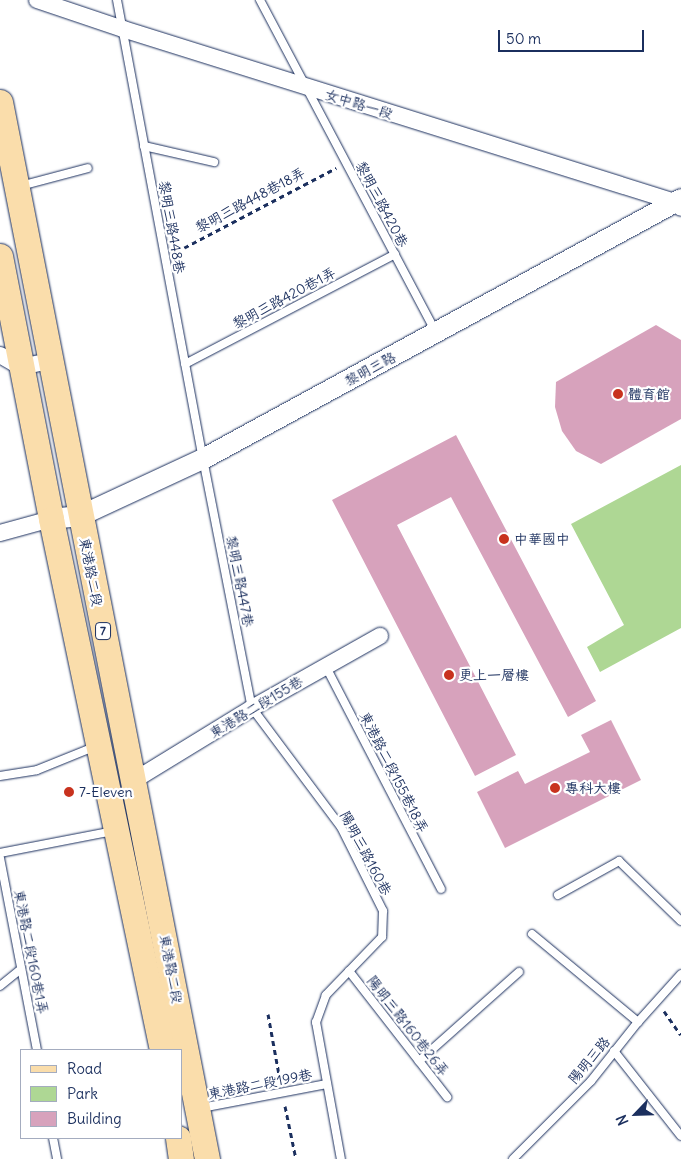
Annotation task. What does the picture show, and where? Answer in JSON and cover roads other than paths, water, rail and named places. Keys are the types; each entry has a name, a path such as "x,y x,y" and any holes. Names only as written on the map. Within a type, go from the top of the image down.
{"main road":[{"name":"東港路二段","path":"0,102 80,516 128,783 199,1109 207,1159"},
{"name":"東港路二段","path":"0,256 10,361 51,519 104,752 162,1049"},
{"path":"178,1139 181,1159"}],"street":[{"name":"女中路一段","path":"37,0 123,30 679,203"},
{"name":"黎明三路","path":"51,519 80,516 203,458 679,203"},
{"path":"10,361 50,361"},
{"path":"0,533 51,519"},
{"name":"東港路二段155巷","path":"128,783 252,708 380,636"}],"lane":[{"name":"黎明三路448巷","path":"117,0 203,458"},
{"name":"黎明三路420巷","path":"260,0 436,334"},
{"path":"144,146 214,162"},
{"path":"16,187 88,168"},
{"name":"黎明三路420巷1弄","path":"185,364 395,254"},
{"name":"黎明三路447巷","path":"203,458 252,708"},
{"name":"東港路二段155巷18弄","path":"326,667 441,889"},
{"name":"陽明三路160巷","path":"252,708 341,827 383,911 382,937 326,995 316,1022 341,1159"},
{"path":"0,776 37,770 104,752"},
{"path":"0,853 119,822"},
{"name":"東港路二段160巷1弄","path":"0,858 36,1049"},
{"path":"558,895 619,861 681,922"},
{"path":"532,934 638,1022"},
{"path":"0,986 21,969"},
{"name":"陽明三路160巷26弄","path":"349,971 447,1097"},
{"path":"419,1061 519,972"},
{"name":"陽明三路","path":"513,1159 590,1081 638,1022 681,974"},
{"path":"614,1051 681,1136"},
{"name":"東港路二段199巷","path":"199,1109 327,1084"},
{"path":"53,1139 57,1159"}],"place":[{"name":"體育館","path":"618,394"},
{"name":"中華國中","path":"504,539"},
{"name":"更上一層樓","path":"449,675"},
{"name":"專科大樓","path":"555,788"},
{"name":"7-Eleven","path":"69,792"}]}
